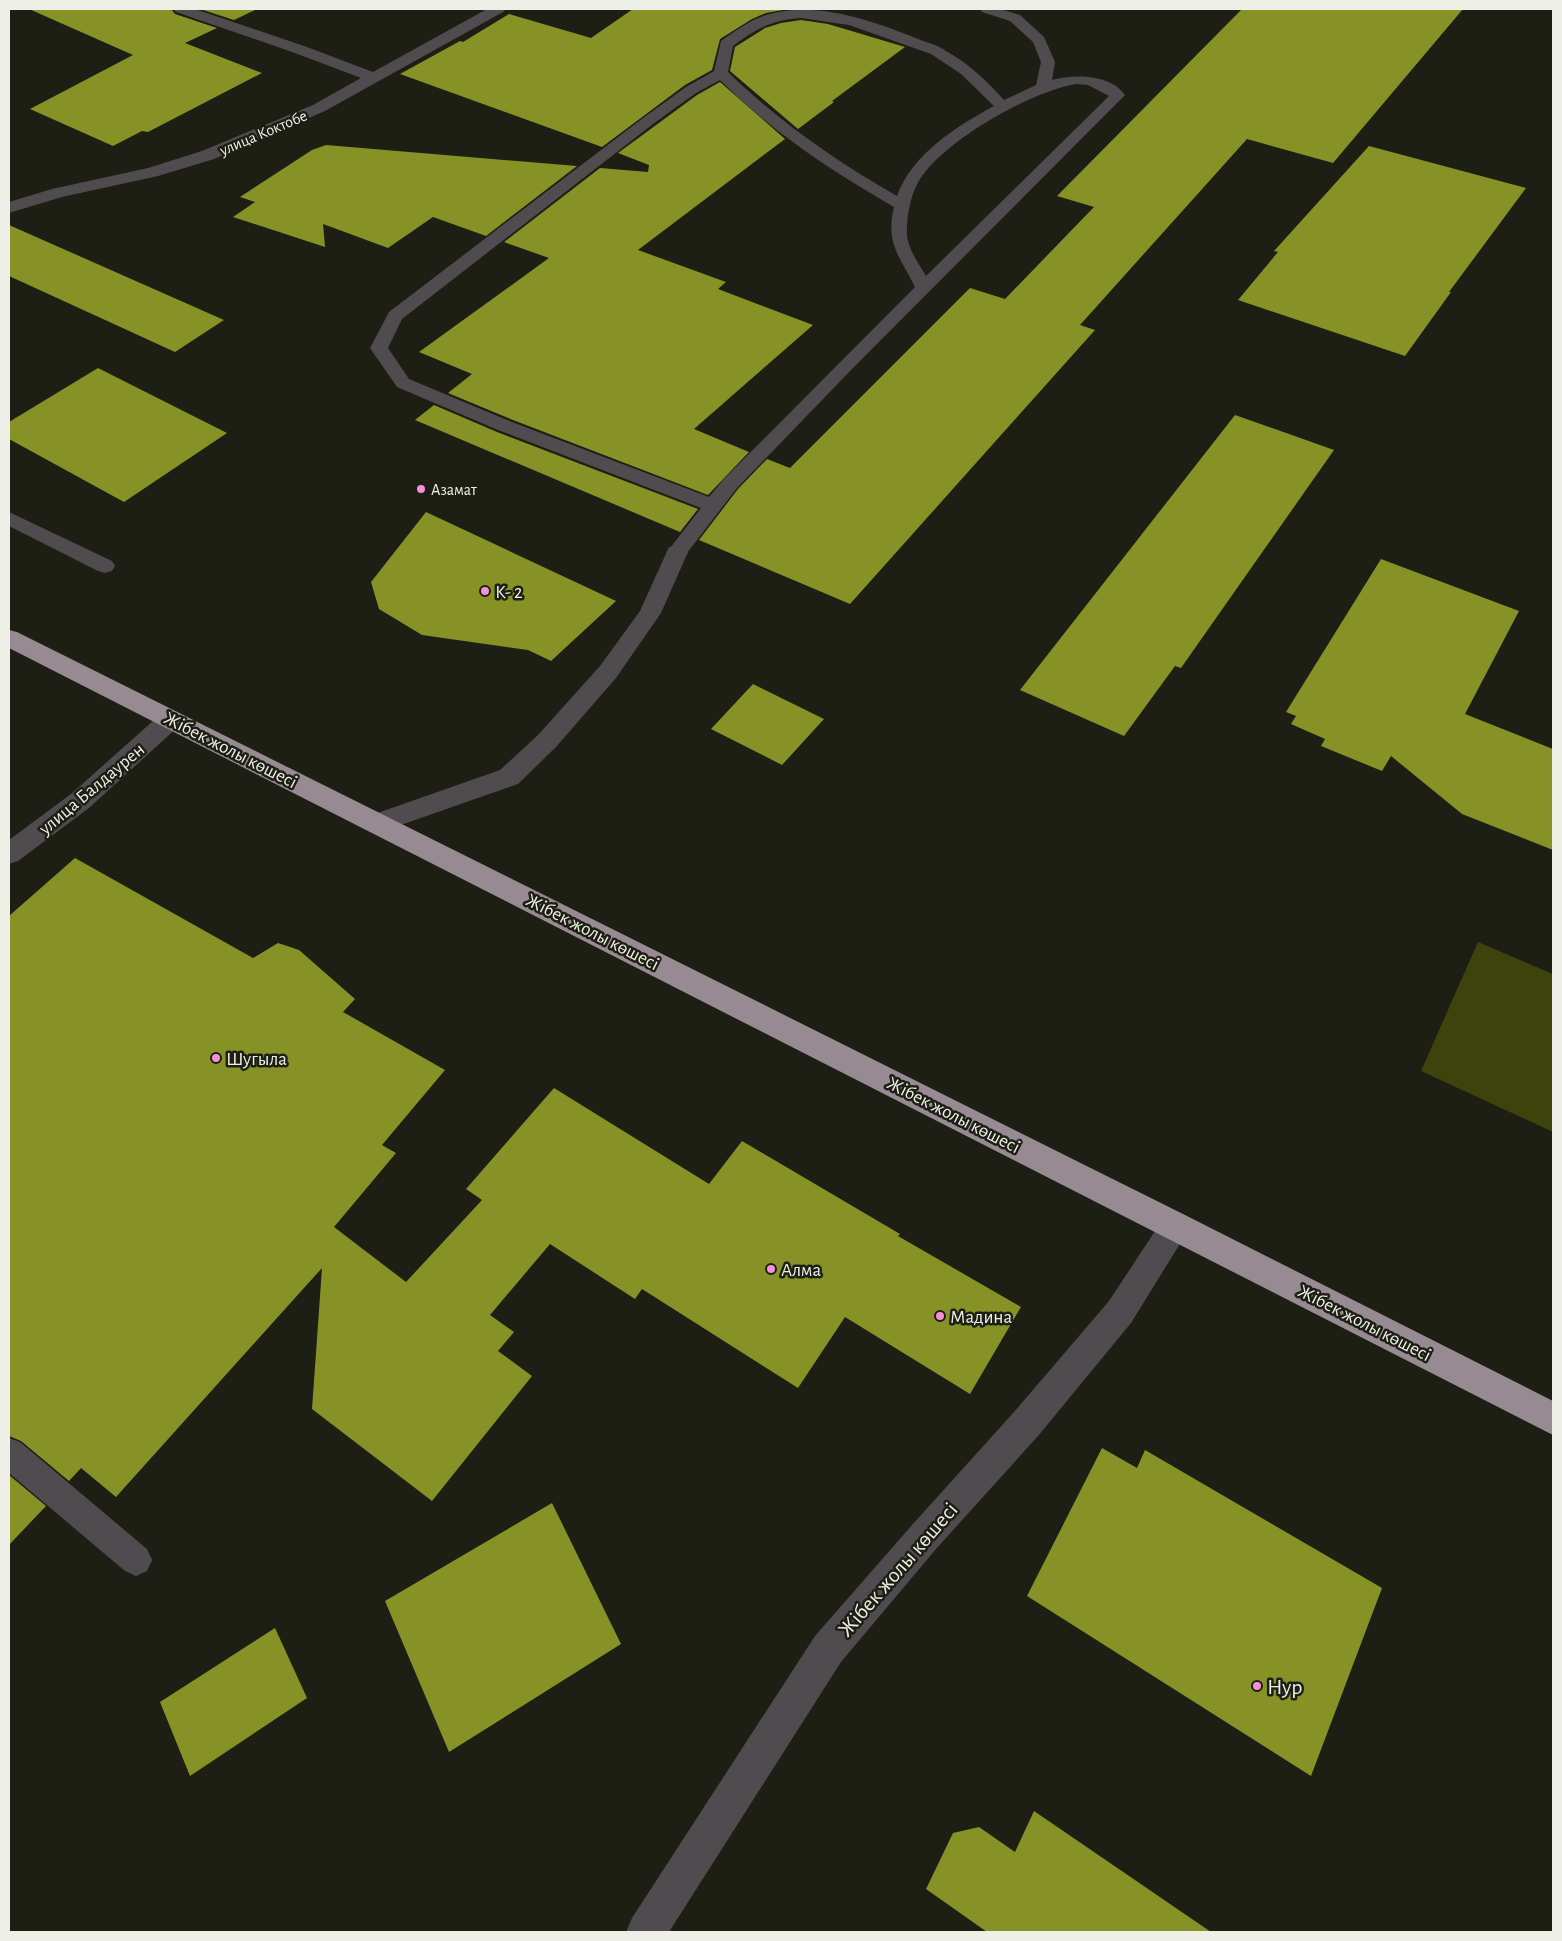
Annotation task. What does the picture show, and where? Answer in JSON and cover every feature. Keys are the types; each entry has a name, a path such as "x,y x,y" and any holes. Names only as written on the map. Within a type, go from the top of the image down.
{"highway":[{"name":"Жібек жолы көшесі","path":"9,638 1176,1226 1553,1419"}],"street":[{"path":"181,9 301,50 374,78"},
{"name":"улица Коктобе","path":"9,208 58,193 152,172 208,155 319,108 498,9"},
{"path":"378,823 509,777 547,741 608,672 650,613 677,552"},
{"name":"улица Балдаурен","path":"9,854 80,801 171,719"},
{"name":"Жібек жолы көшесі","path":"646,1932 828,1649 924,1537 1026,1424 1120,1312 1176,1226"}],"lane":[{"path":"721,73 726,44 754,24 782,15 813,15 850,9"},
{"path":"987,9 1015,18 1039,40 1048,62 1043,87"},
{"path":"813,15 858,24 903,38 941,53 981,82 1002,106"},
{"path":"721,73 742,95 769,118 859,181 902,205"},
{"path":"713,506 505,426 403,383 379,348 395,316 662,110 690,90 721,73"},
{"path":"677,552 737,477 847,364 924,288 1118,95 1099,83 1076,80 1043,87 1002,106 947,144 916,173 902,205 898,238 924,288"},
{"path":"9,518 105,566"},
{"path":"9,1453 136,1560"}],"green space":[{"path":"1478,942 1553,974 1553,1132 1421,1071"}],"building":[{"path":"29,9 171,9 175,14 217,28 185,43 262,73 148,132 142,131 113,146 30,109 133,55"},
{"path":"200,9 257,9 234,20"},
{"path":"633,9 783,10 766,13 752,19 720,39 712,70 685,85 602,147 400,74 460,41 463,42 509,14 591,38"},
{"path":"1242,9 1463,9 1333,163 1247,139 1080,325 1095,330 850,604 699,540 738,489 767,459 790,468 970,288 1005,299 1094,207 1057,196"},
{"path":"801,20 828,24 905,47 832,101 834,102 798,129 730,71 735,47 765,28"},
{"path":"720,82 785,139 638,250 726,282 718,289 813,325 694,429 749,452 708,495 448,393 472,374 419,352 549,258 504,242 600,168 648,172 649,165 618,153 697,95"},
{"path":"326,145 577,166 486,236 433,217 388,248 323,224 325,247 233,217 255,202 240,197 312,150"},
{"path":"1369,146 1526,188 1449,292 1451,292 1405,356 1238,300 1278,252 1274,251"},
{"path":"9,225 224,320 175,352 9,276"},
{"path":"98,368 227,433 124,502 9,439 9,422"},
{"path":"434,405 497,432 698,509 680,532 415,420"},
{"path":"1235,415 1334,450 1181,668 1175,666 1124,736 1020,690"},
{"name":"К- 2","path":"426,512 616,601 551,661 528,650 422,635 379,609 371,582"},
{"path":"1381,559 1519,611 1465,714 1553,749 1553,850 1462,814 1391,756 1382,771 1321,746 1325,739 1291,724 1296,716 1286,712"},
{"path":"753,684 824,719 782,765 711,729"},
{"path":"75,858 253,958 278,943 299,950 355,999 343,1012 445,1070 382,1145 396,1153 334,1227 406,1282 482,1200 466,1189 554,1088 709,1184 742,1141 900,1234 898,1236 1021,1307 970,1394 845,1317 798,1388 642,1289 635,1299 550,1244 490,1315 514,1332 498,1351 532,1376 432,1501 312,1409 322,1268 116,1497 81,1468 69,1481 21,1441 9,1436 9,916"},
{"name":"Нур","path":"1102,1448 1137,1468 1145,1450 1382,1588 1311,1776 1027,1596"},
{"path":"9,1475 46,1506 9,1545"},
{"path":"552,1503 621,1644 449,1752 385,1601"},
{"path":"275,1628 307,1698 190,1776 160,1702"},
{"path":"1034,1811 1211,1932 987,1932 926,1889 953,1833 979,1827 1015,1852"}],"place":[{"name":"Азамат","path":"421,489"},
{"name":"К- 2","path":"485,591"},
{"name":"Шугыла","path":"216,1058"},
{"name":"Алма","path":"771,1269"},
{"name":"Мадина","path":"940,1316"},
{"name":"Нур","path":"1257,1686"}]}
